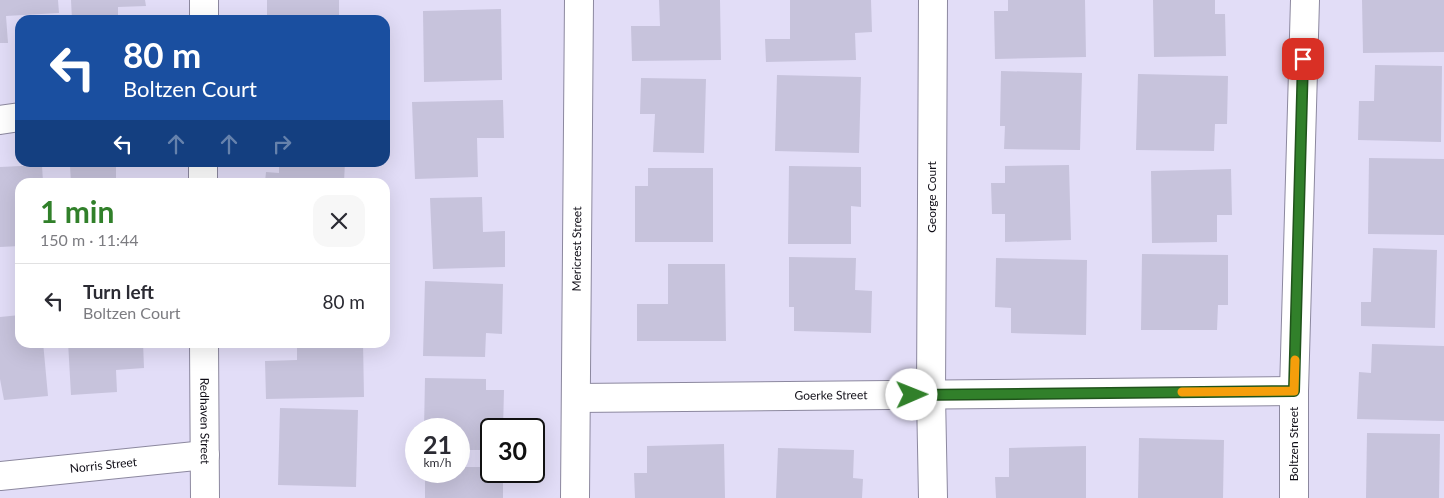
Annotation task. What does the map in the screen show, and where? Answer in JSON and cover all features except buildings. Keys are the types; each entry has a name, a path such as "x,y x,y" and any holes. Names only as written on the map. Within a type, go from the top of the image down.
{"street":[{"path":"204,0 204,15"},
{"name":"Mericrest Street","path":"575,498 578,0"},
{"name":"George Court","path":"933,0 931,395 933,498"},
{"name":"Boltzen Street","path":"1294,498 1294,391 1305,0"},
{"path":"0,120 15,118"},
{"name":"Redhaven Street","path":"204,348 206,498"},
{"name":"Goerke Street","path":"577,398 1294,391"},
{"name":"Norris Street","path":"0,476 205,455"}],"slow traffic":[{"path":"1182,392 1294,391 1295,360"}],"route":[{"path":"912,395 1294,391 1303,59"}]}
